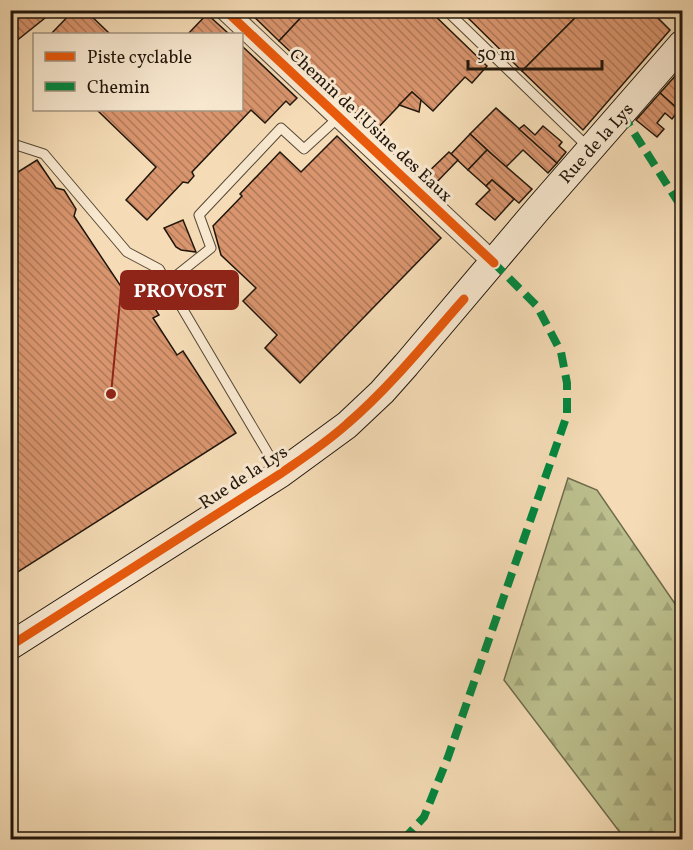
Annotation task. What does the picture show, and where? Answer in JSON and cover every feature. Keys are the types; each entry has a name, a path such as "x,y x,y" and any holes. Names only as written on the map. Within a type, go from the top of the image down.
{"main road":[{"name":"Rue de la Lys","path":"10,646 280,474 347,425 382,392 590,149 680,54"}],"street":[{"name":"Chemin de l'Usine des Eaux","path":"225,10 494,263"}],"lane":[{"path":"447,10 590,149"},
{"path":"167,283 211,248 199,215 281,128 304,149 339,117"},
{"path":"10,143 44,154 128,252 159,269 280,474"}],"green space":[{"path":"568,478 597,490 682,614 682,839 625,839 504,680"}],"building":[{"path":"10,10 55,10 10,46"},
{"path":"74,10 85,10 109,33 52,33"},
{"path":"247,10 263,12 308,10 279,41"},
{"path":"308,10 429,10 487,66 472,83 465,77 433,111 412,92 375,131 279,41"},
{"path":"460,10 583,10 522,71"},
{"path":"583,10 650,10 670,30 583,130 522,71"},
{"path":"207,14 228,33 189,33"},
{"path":"243,47 297,98 290,105 286,101 265,123 251,110 192,172 194,176 188,183 183,182 147,220 126,200 156,167 98,111 243,111"},
{"path":"676,75 682,85 682,113 660,93"},
{"path":"412,92 421,100 419,112 399,105"},
{"path":"660,93 679,110 672,119 665,113 657,123 664,129 657,137 636,120"},
{"path":"496,108 557,163 548,173 523,150 506,167 470,134"},
{"path":"524,125 535,135 543,126 562,142 559,146 566,152 557,163 519,129"},
{"path":"470,134 487,150 468,170 451,154"},
{"path":"337,136 441,238 300,383 265,348 277,335 243,301 256,288 221,255 213,226 280,152 301,172"},
{"path":"487,150 532,189 519,203 492,180 486,186 468,170"},
{"path":"449,152 458,160 432,187 422,178"},
{"path":"37,160 56,188 64,190 76,209 74,216 126,294 154,276 161,287 147,296 159,315 153,318 177,355 183,351 236,433 10,577 10,177"},
{"path":"492,180 514,199 495,220 476,204 490,190 486,186"},
{"path":"183,220 196,252 176,247 164,228"}],"marked path":[{"path":"622,114 682,208"},
{"path":"403,840 424,817 448,757 567,415 567,383 561,352 537,306 494,263"}],"cycle path":[{"path":"225,10 494,263"},
{"path":"10,646 280,474 323,444 378,395 464,299"}],"place":[{"name":"PROVOST","path":"111,394"}]}
